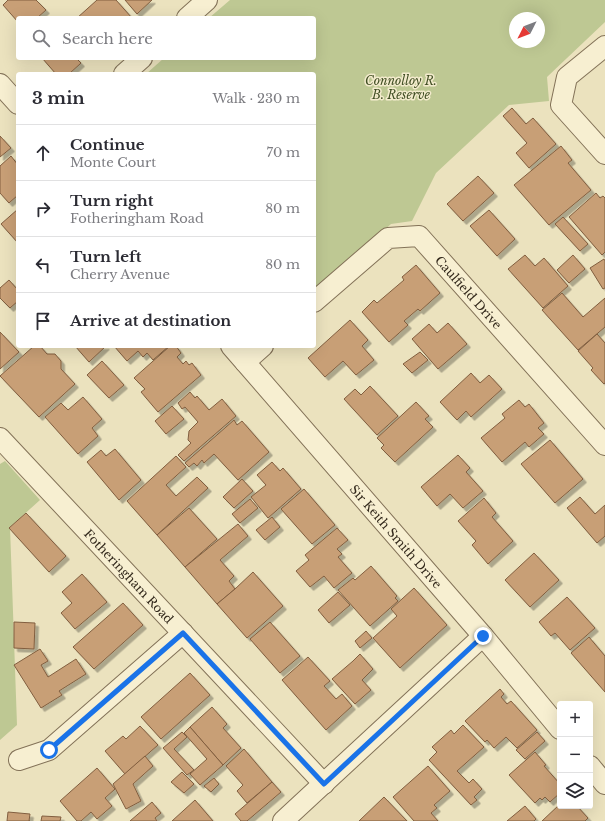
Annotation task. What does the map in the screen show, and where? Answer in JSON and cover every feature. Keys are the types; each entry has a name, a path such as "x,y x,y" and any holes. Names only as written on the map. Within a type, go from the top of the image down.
{"street":[{"path":"189,16 207,0"},
{"path":"605,46 567,77 561,105 605,154"},
{"path":"126,72 140,60"},
{"path":"0,84 16,102"},
{"name":"Caulfield Drive","path":"316,300 388,238 419,236 605,445"},
{"name":"Sir Keith Smith Drive","path":"233,348 483,636 557,725"},
{"path":"244,362 261,348"},
{"name":"Fotheringham Road","path":"0,438 324,784"},
{"path":"19,760 49,750 183,633"},
{"path":"283,821 483,636"},
{"path":"593,770 605,784"}],"green space":[{"name":"Connolloy R. B. Reserve","path":"230,0 605,0 605,22 547,77 549,101 509,105 436,173 412,221 391,224 316,292 316,72 148,72 162,60 316,60 316,16 211,16"},
{"path":"5,461 40,500 10,527 17,725 0,740 0,464"}],"building":[{"path":"8,0 36,0 46,10 39,16 16,16 16,20 3,5"},
{"path":"97,0 116,0 130,16 79,16"},
{"path":"125,0 152,0 137,14"},
{"path":"44,60 78,60 81,63 71,72 54,72"},
{"path":"512,108 526,124 533,118 556,144 529,168 516,153 527,143 503,116"},
{"path":"0,136 11,148 0,157"},
{"path":"561,146 572,160 568,163 591,190 549,225 514,185"},
{"path":"11,156 16,162 16,197 9,203 0,193 0,166"},
{"path":"478,176 494,193 463,221 447,204"},
{"path":"596,193 600,198 603,196 605,198 605,252 602,255 569,217"},
{"path":"489,210 515,239 497,256 470,226"},
{"path":"16,211 16,241 1,224"},
{"path":"563,217 588,244 580,251 555,224"},
{"path":"525,255 535,266 544,258 568,286 543,308 508,269"},
{"path":"573,255 585,269 569,283 557,270"},
{"path":"604,259 605,288 603,289 590,268"},
{"path":"416,265 440,293 420,311 418,309 404,321 408,325 389,342 362,312 374,300 377,303 404,280 402,277"},
{"path":"9,280 16,288 16,303 10,308 0,298 0,288"},
{"path":"562,293 583,317 605,298 605,327 578,350 542,310"},
{"path":"350,320 368,340 362,346 374,360 356,375 343,361 325,377 308,358"},
{"path":"448,323 467,344 438,369 412,339 429,324 437,333"},
{"path":"0,332 19,352 0,369"},
{"path":"597,334 605,343 604,384 591,370 593,368 578,351"},
{"path":"32,348 42,348 47,354 55,354 61,361 61,369 75,384 39,417 0,376"},
{"path":"77,348 104,348 89,362"},
{"path":"116,348 167,348 153,360 147,353 143,357 138,351 127,361"},
{"path":"168,348 177,348 181,353 177,357 183,364 186,361 189,365 192,363 201,375 158,412 141,392 145,389 134,378"},
{"path":"420,352 428,360 412,373 403,364"},
{"path":"102,361 124,385 109,398 87,375"},
{"path":"471,373 480,383 489,375 502,389 471,417 466,411 457,420 440,402"},
{"path":"370,386 398,416 377,435 344,399 355,389 361,395"},
{"path":"190,392 195,398 197,396 209,410 222,399 236,416 184,461 178,455 191,443 188,440 189,431 198,422 185,407 182,409 178,403"},
{"path":"83,397 102,419 92,428 98,436 78,454 45,417 61,403 68,410"},
{"path":"519,400 525,407 529,404 544,423 538,428 544,434 529,447 525,442 502,462 481,438 505,418 502,414"},
{"path":"416,402 429,416 425,419 433,427 395,462 381,448 384,445 377,438"},
{"path":"172,406 184,419 166,434 155,421"},
{"path":"234,420 237,425 242,421 269,452 238,480 214,454 204,463 202,460 197,466 194,463 189,467 185,463"},
{"path":"550,440 583,479 555,503 521,464"},
{"path":"115,449 141,480 119,500 87,462 101,450 106,456"},
{"path":"458,455 470,468 466,472 483,491 463,508 450,494 437,506 421,487"},
{"path":"176,456 186,467 166,485 176,496 197,477 208,488 157,535 127,501"},
{"path":"272,462 280,471 283,468 301,489 268,518 251,497 266,485 257,475"},
{"path":"242,479 253,491 234,508 223,497"},
{"path":"304,489 335,525 312,544 281,509"},
{"path":"580,497 595,514 605,505 605,536 597,543 567,508"},
{"path":"484,498 496,513 492,517 513,541 488,564 472,545 476,541 458,521"},
{"path":"250,499 258,508 240,523 232,514"},
{"path":"189,508 217,539 185,567 157,535"},
{"path":"26,513 66,556 49,572 9,528"},
{"path":"272,517 280,527 265,540 256,530"},
{"path":"238,524 248,536 220,560 234,576 229,581 235,589 217,604 185,567"},
{"path":"337,528 348,540 337,549 342,554 338,557 352,573 334,588 324,576 310,587 296,571 309,560 305,555"},
{"path":"534,553 559,580 530,607 505,580"},
{"path":"371,566 397,596 395,598 398,601 370,626 338,590 353,578 355,580"},
{"path":"253,572 283,606 247,638 217,604"},
{"path":"82,574 107,602 75,629 61,613 72,603 62,592"},
{"path":"414,588 447,625 400,668 373,638 397,616 391,609"},
{"path":"338,592 350,605 329,623 318,610"},
{"path":"567,597 595,628 570,650 555,633 551,636 539,622"},
{"path":"123,603 143,625 94,669 73,647"},
{"path":"14,622 35,623 34,649 14,648"},
{"path":"270,622 300,656 280,673 250,639"},
{"path":"366,631 372,638 360,648 355,641"},
{"path":"589,637 605,656 605,692 571,653"},
{"path":"40,649 48,661 41,665 48,677 76,659 86,674 59,691 62,695 41,708 14,665"},
{"path":"360,654 373,669 362,680 371,690 355,704 332,679"},
{"path":"308,657 330,681 324,686 336,699 342,694 352,706 326,730 282,680"},
{"path":"190,673 210,695 161,739 141,717"},
{"path":"500,689 504,694 501,697 507,704 511,701 537,730 517,748 506,737 494,748 487,740 485,742 465,721"},
{"path":"212,707 227,724 223,728 241,748 223,765 190,727"},
{"path":"463,725 484,747 457,771 469,783 473,779 482,789 474,797 477,800 471,805 429,760 437,752 432,747 451,730 454,734"},
{"path":"140,726 158,745 125,774 105,751 123,736 126,739"},
{"path":"190,727 223,765 200,785 190,774 207,759 184,733"},
{"path":"182,732 187,737 174,749 194,770 187,775 163,748"},
{"path":"537,732 545,741 525,759 516,750"},
{"path":"244,749 272,782 247,803 237,791 243,785 226,766"},
{"path":"535,752 546,765 544,766 557,781 557,796 550,802 545,797 542,800 540,798 535,803 509,775"},
{"path":"145,756 153,766 133,784 141,801 126,809 113,784"},
{"path":"428,766 450,791 434,805 437,808 431,813 438,821 414,821 393,797"},
{"path":"97,768 115,789 105,798 112,806 97,819 91,812 81,821 77,821 60,801"},
{"path":"182,772 194,784 184,793 171,782"},
{"path":"214,778 219,784 211,792 204,786"},
{"path":"272,782 281,792 247,821 241,821 235,814"},
{"path":"384,797 407,821 359,821"},
{"path":"195,800 213,821 172,821"},
{"path":"152,802 161,813 155,818 157,821 130,821"},
{"path":"525,806 536,819 534,821 507,821"},
{"path":"557,807 557,809 580,809 588,818 585,821 542,821"},
{"path":"8,812 30,814 29,821 7,821"},
{"path":"42,816 61,817 60,821 41,821"}],"route":[{"path":"49,750 183,633 324,784 483,636"}]}
